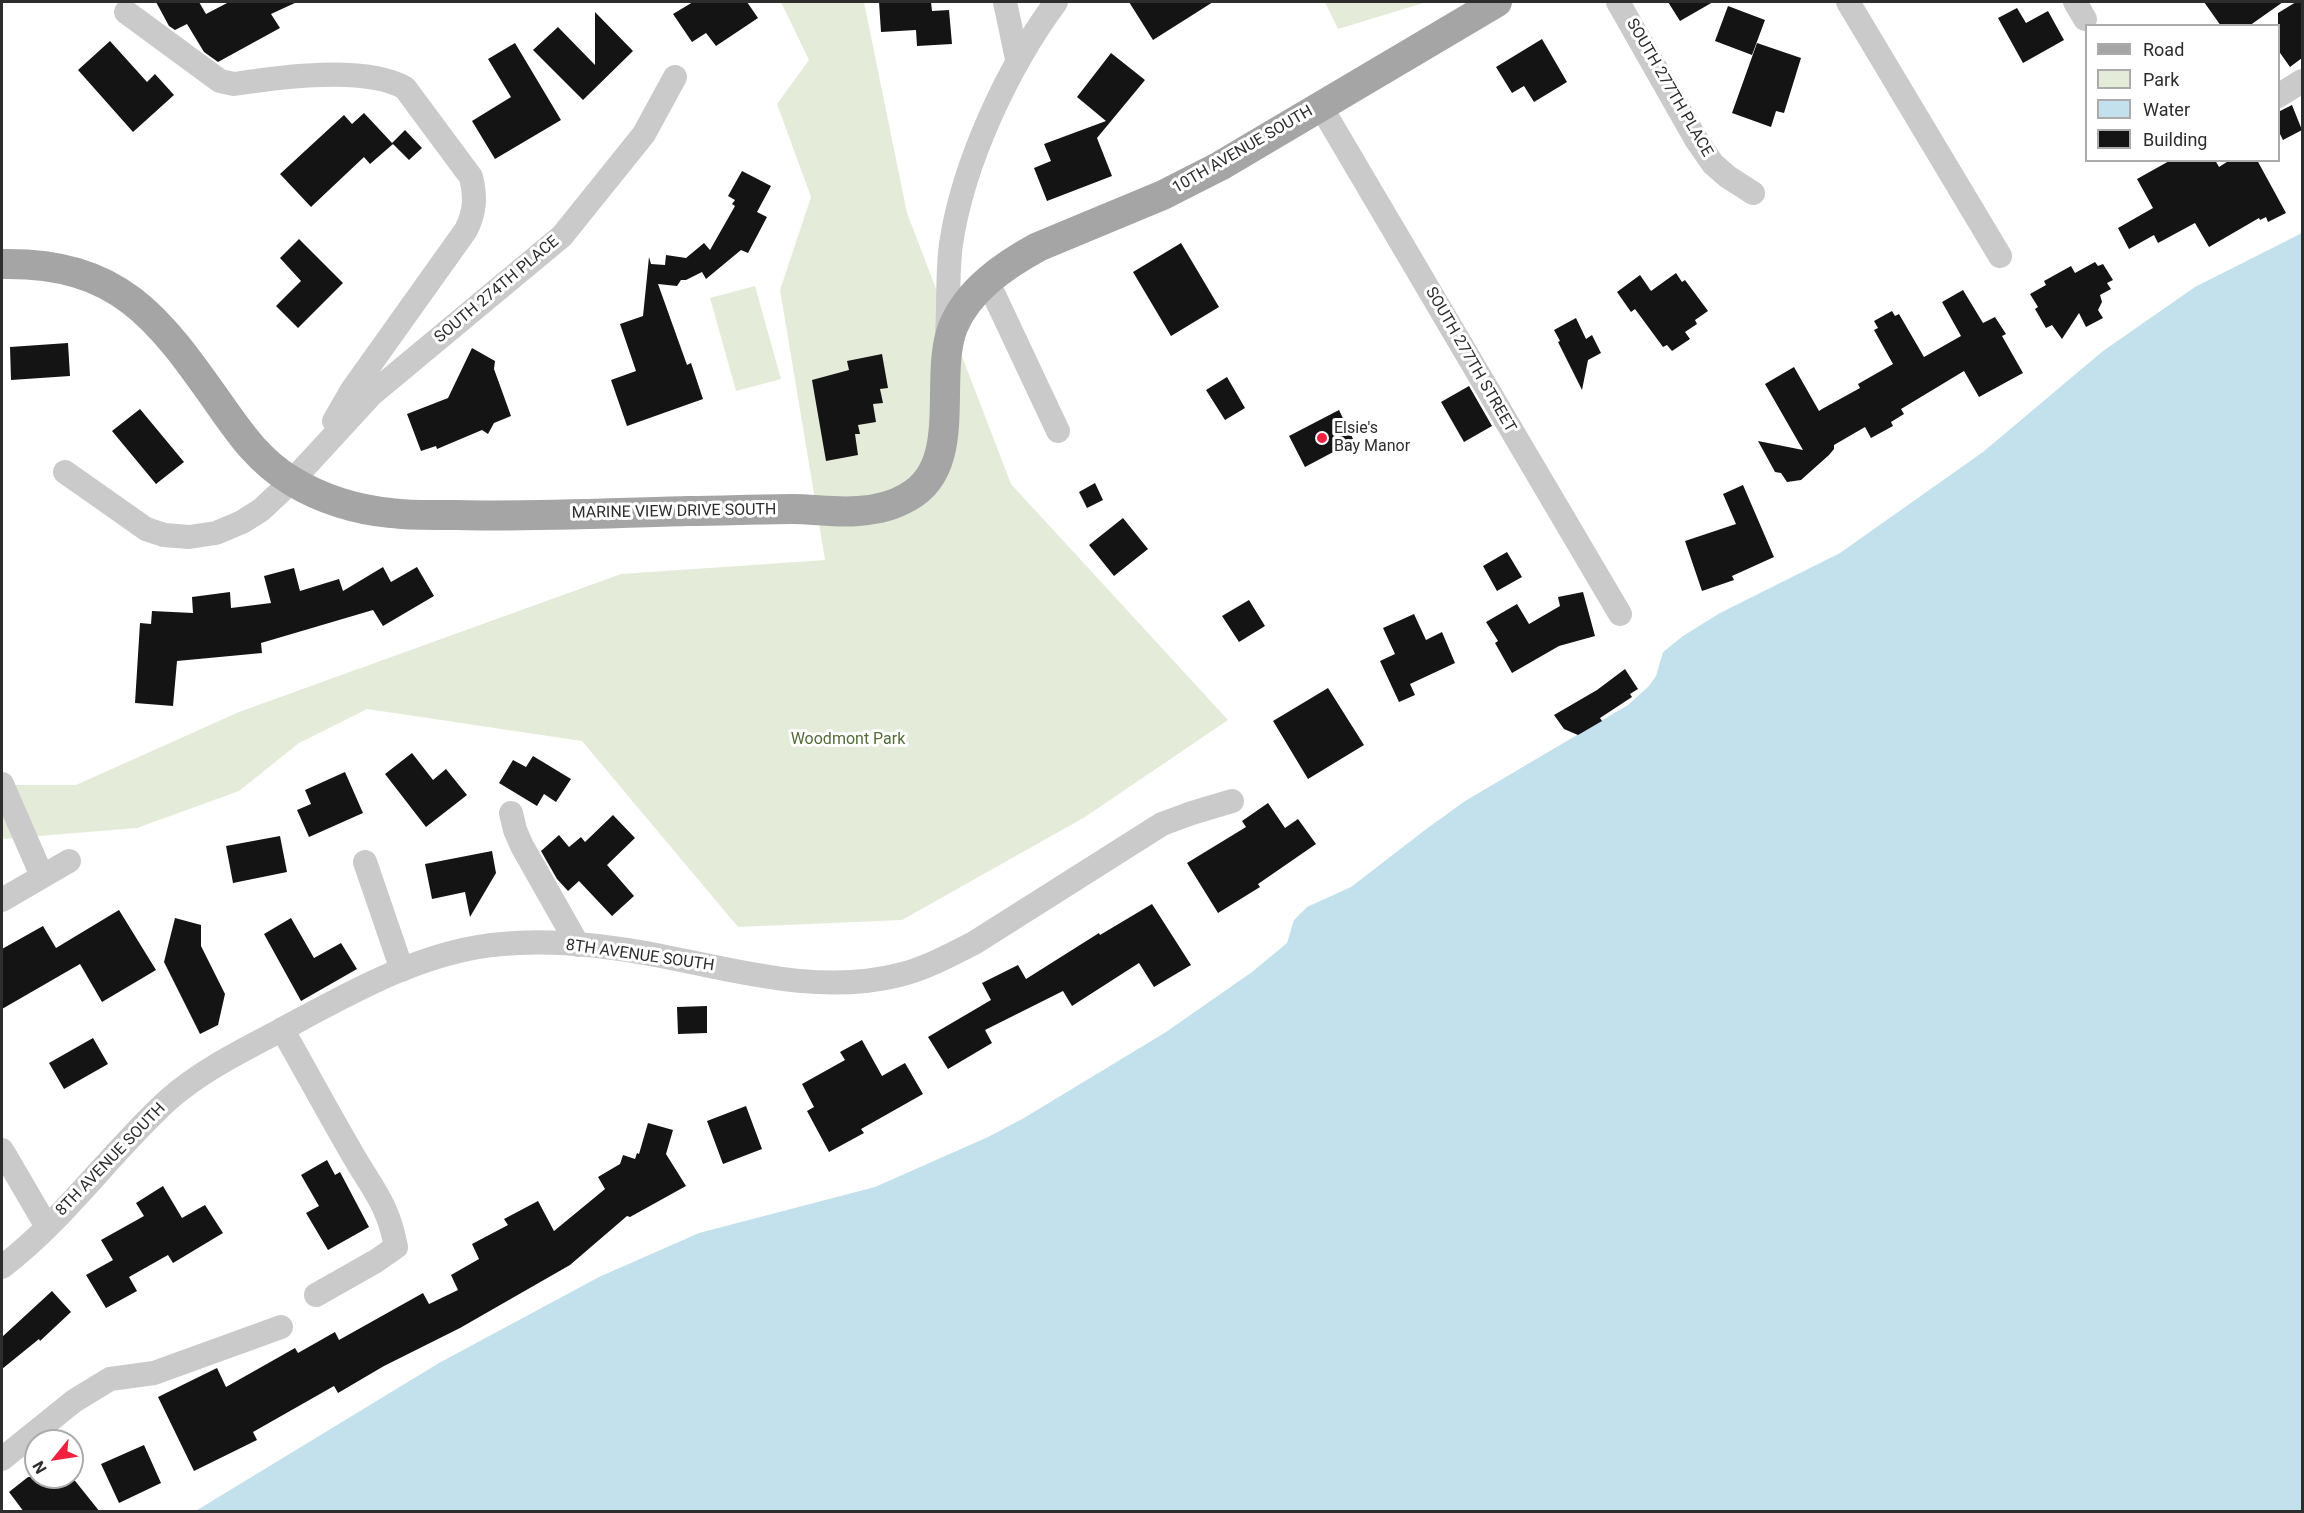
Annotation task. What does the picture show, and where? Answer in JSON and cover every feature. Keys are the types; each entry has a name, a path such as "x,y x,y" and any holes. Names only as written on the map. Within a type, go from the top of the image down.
{"main road":[{"name":"10TH AVENUE SOUTH","path":"947,347 954,324 972,298 987,280 1018,257 1163,195 1220,166 1497,2"},
{"name":"MARINE VIEW DRIVE SOUTH","path":"2,264 56,266 89,276 122,294 164,329 248,445 272,468 312,492 350,506 391,513 491,516 795,509 854,512 897,503 912,496 922,487 936,465 944,433 943,394 947,347"}],"street":[{"path":"1005,2 1017,59"},
{"name":"MARINE VIEW DRIVE SOUTH","path":"947,347 951,244 960,205 985,132 1017,59 1056,2"},
{"name":"SOUTH 277TH PLACE","path":"1618,2 1697,141 1713,164 1753,193"},
{"path":"1848,2 2000,256"},
{"path":"126,12 220,81 234,84 356,75 399,85 405,88 471,177 475,191 474,215 466,230 352,390 316,455"},
{"name":"SOUTH 274TH PLACE","path":"65,472 146,529 164,535 189,537 216,532 243,522 261,510 292,481 372,394 562,236 644,134 675,76"},
{"path":"2280,95 2302,81"},
{"name":"SOUTH 277TH STREET","path":"1320,105 1620,614"},
{"path":"987,280 1058,431"},
{"path":"2,784 42,876"},
{"name":"8TH AVENUE SOUTH","path":"2,1268 47,1227 134,1133 171,1097 198,1078 282,1029 402,970 452,953 501,944 578,945 658,955 814,984 849,983 900,975 941,960 974,943 1162,824 1232,801"},
{"path":"511,813 522,846 578,945"},
{"path":"2,900 69,861"},
{"path":"365,862 402,970"},
{"path":"282,1029 354,1158 375,1189 392,1222 396,1247 376,1261 315,1295"},
{"path":"2,1150 47,1227"},
{"path":"2,1459 74,1401 110,1379 154,1373 281,1328"}],"green space":[{"name":"Woodmont Park","path":"781,2 864,2 907,213 1011,484 1228,720 1085,817 902,920 738,927 582,741 367,709 299,743 239,791 137,828 2,839 2,785 76,785 239,712 621,574 825,560 780,290 811,197 777,104 809,60"},
{"path":"1325,2 1427,2 1338,29"},
{"path":"755,286 781,379 736,391 710,298"}],"water":[{"path":"2302,233 2302,1511 194,1512 439,1363 599,1277 699,1233 875,1187 988,1137 1024,1118 1166,1032 1252,972 1287,943 1294,920 1307,907 1351,887 1465,801 1628,705 1649,686 1656,676 1663,652 1683,636 1720,613 1840,553 1983,452 2103,351 2195,287"}],"building":[{"path":"156,2 199,2 206,14 229,2 297,2 271,14 280,28 218,62 204,52 187,24 175,30 169,26"},
{"path":"693,2 747,2 758,18 716,46 706,33 692,42 673,14"},
{"path":"879,2 931,2 932,11 949,10 952,44 917,46 916,30 881,32"},
{"path":"1129,2 1213,2 1153,40"},
{"path":"1668,2 1713,2 1680,21"},
{"path":"2204,2 2283,2 2252,24 2220,24"},
{"path":"2296,2 2302,2 2302,58 2290,67 2280,53 2278,13"},
{"path":"1728,6 1765,20 1752,55 1715,41"},
{"path":"2017,8 2026,23 2048,11 2064,40 2023,63 1998,18"},
{"path":"595,12 633,51 583,100 533,50 558,27 595,65"},
{"path":"1542,39 1567,82 1534,102 1524,86 1512,93 1496,67"},
{"path":"110,41 147,82 155,74 174,95 133,132 78,70"},
{"path":"515,43 561,120 495,159 472,121 511,97 488,59"},
{"path":"1757,43 1801,58 1784,113 1776,111 1771,127 1732,113"},
{"path":"1111,53 1145,80 1097,138 1112,176 1047,201 1034,168 1051,161 1044,144 1106,121 1077,97"},
{"path":"2292,105 2302,130 2283,140 2280,134 2280,111"},
{"path":"364,113 393,144 370,164 364,157 311,207 280,174 344,115 352,124"},
{"path":"405,130 422,148 409,160 392,143"},
{"path":"2167,162 2216,162 2219,167 2227,162 2258,162 2286,213 2268,222 2266,217 2260,220 2259,218 2209,247 2195,223 2158,243 2154,235 2129,249 2118,228 2153,208 2137,179"},
{"path":"742,171 771,186 757,212 767,217 748,253 741,250 706,279 702,272 681,280 677,286 658,284 687,365 691,363 703,399 627,426 611,380 636,371 620,324 643,316 649,257 651,264 665,265 666,255 686,258 704,243 710,250 735,206 732,204 735,200 728,196"},
{"path":"299,239 343,283 298,328 276,306 301,281 280,258"},
{"path":"1181,243 1219,307 1171,336 1133,272"},
{"path":"2095,262 2098,266 2103,264 2113,280 2107,283 2111,289 2100,295 2102,302 2098,310 2103,318 2086,327 2079,313 2062,339 2052,325 2046,328 2035,309 2038,307 2030,294 2046,285 2044,281 2071,266 2075,273"},
{"path":"1676,273 1682,282 1685,280 1708,311 1695,320 1697,324 1685,332 1690,339 1672,351 1667,345 1663,347 1635,309 1631,312 1617,292 1640,275 1651,291"},
{"path":"1963,290 1983,323 1995,317 2006,334 2002,336 2023,373 1979,397 1964,371 1901,409 1904,414 1891,422 1893,426 1871,438 1865,427 1834,445 1829,455 1801,480 1787,482 1781,473 1775,472 1758,441 1803,450 1765,384 1794,367 1819,411 1860,388 1858,384 1893,364 1874,330 1878,328 1874,321 1892,311 1895,316 1899,314 1924,357 1961,336 1942,302"},
{"path":"1576,318 1586,339 1592,335 1601,353 1588,360 1582,390 1554,330"},
{"path":"68,343 70,376 11,380 10,347"},
{"path":"472,348 495,361 494,369 511,416 494,423 488,434 482,430 437,449 436,446 421,451 407,414 448,398"},
{"path":"882,354 888,388 880,389 883,403 873,404 876,422 858,425 860,434 855,434 858,455 826,461 812,380 849,370 847,361"},
{"path":"1227,377 1245,408 1225,420 1206,390"},
{"path":"1469,386 1492,426 1464,442 1441,402"},
{"path":"140,409 184,462 156,484 112,431"},
{"name":"Elsie's Bay Manor","path":"1339,410 1354,441 1305,467 1289,436"},
{"path":"1095,483 1103,500 1087,508 1079,492"},
{"path":"1743,485 1774,557 1732,576 1734,580 1702,591 1685,541 1736,524 1723,494"},
{"path":"1123,518 1148,549 1114,576 1089,545"},
{"path":"1507,552 1522,577 1497,591 1483,566"},
{"path":"383,567 391,582 417,567 434,596 383,626 373,610 261,643 262,653 177,661 173,706 135,703 140,623 151,624 152,611 193,613 192,597 230,592 231,608 271,603 264,576 294,568 300,591 339,579 343,591"},
{"path":"1583,592 1595,636 1559,646 1512,673 1495,643 1498,641 1486,622 1517,604 1529,624 1560,606 1558,597"},
{"path":"1249,600 1265,626 1239,642 1222,616"},
{"path":"1414,614 1426,640 1442,632 1455,663 1410,684 1415,695 1399,702 1380,661 1395,654 1383,628"},
{"path":"1625,669 1638,689 1630,694 1632,697 1600,718 1602,721 1578,735 1564,729 1554,715 1597,690"},
{"path":"1328,688 1364,745 1308,779 1273,721"},
{"path":"412,753 433,780 446,769 467,795 426,827 385,774"},
{"path":"533,756 571,779 556,802 544,794 537,806 499,783 513,760 526,767"},
{"path":"345,772 363,813 309,837 297,810 311,804 305,790"},
{"path":"1268,803 1285,828 1298,819 1316,844 1258,884 1260,887 1218,913 1187,863 1246,827 1242,821"},
{"path":"613,815 635,838 607,865 634,896 612,916 579,881 568,891 557,879 541,851 559,835 569,847 581,837 585,842"},
{"path":"280,836 287,872 233,883 226,846"},
{"path":"492,851 496,873 470,917 465,892 432,899 425,864"},
{"path":"1152,904 1191,965 1154,987 1139,963 1072,1006 1063,991 985,1030 992,1043 948,1069 928,1037 991,1000 982,983 1018,965 1026,979 1099,933 1100,935"},
{"path":"119,910 156,970 102,1002 80,964 2,1009 2,949 43,926 56,948"},
{"path":"175,918 201,925 201,946 225,994 218,1025 200,1034 164,962"},
{"path":"291,918 314,958 341,943 357,969 301,1001 264,934"},
{"path":"707,1006 707,1033 678,1034 677,1007"},
{"path":"93,1038 108,1064 64,1089 49,1063"},
{"path":"862,1040 882,1076 905,1063 923,1094 861,1129 864,1133 829,1152 807,1111 814,1107 802,1084 845,1060 840,1052"},
{"path":"746,1106 762,1149 723,1164 707,1121"},
{"path":"648,1123 673,1130 666,1154 686,1186 630,1217 627,1216 570,1265 460,1328 384,1366 338,1393 334,1386 253,1432 257,1440 194,1471 158,1397 217,1368 226,1387 295,1348 298,1353 335,1332 339,1340 423,1293 429,1304 458,1290 451,1275 479,1259 472,1244 508,1225 504,1219 538,1201 554,1231 605,1189 598,1177 620,1164 623,1155 635,1159 637,1153 639,1154"},
{"path":"327,1160 335,1175 340,1172 369,1227 328,1250 306,1213 319,1206 301,1175"},
{"path":"163,1186 182,1218 205,1205 223,1233 173,1263 168,1255 129,1277 137,1291 106,1308 86,1275 113,1260 101,1240 144,1216 136,1203"},
{"path":"52,1291 71,1312 40,1341 39,1339 2,1369 2,1337"},
{"path":"144,1445 161,1483 119,1503 101,1464"},
{"path":"24,1480 24,1489 82,1489 100,1512 24,1512 9,1492"}],"place":[{"name":"Elsie's Bay Manor","path":"1322,438"}]}
